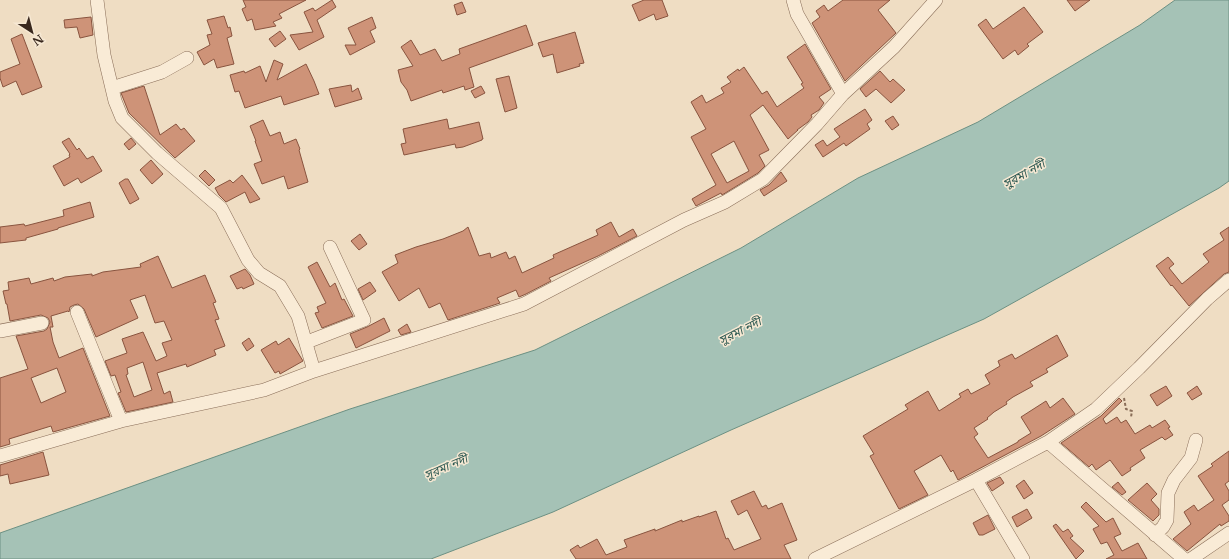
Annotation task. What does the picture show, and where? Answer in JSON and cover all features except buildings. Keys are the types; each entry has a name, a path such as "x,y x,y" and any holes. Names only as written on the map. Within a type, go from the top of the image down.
{"street":[{"path":"97,0 104,55 115,101 122,118 157,153 222,208 248,260 259,272 280,286 298,316 307,342 314,371"},
{"path":"793,0 797,14 843,94"},
{"path":"0,456 121,422 264,390 314,371 524,304 684,220 725,202 763,179 817,124 843,94 894,47 936,0"},
{"path":"112,88 162,72 187,58"},
{"path":"307,342 364,320 330,247"},
{"path":"815,559 976,480 1048,442 1096,409 1207,299 1229,280"},
{"path":"77,312 121,422"},
{"path":"0,331 42,323"},
{"path":"1155,535 1163,527 1167,520 1168,493 1174,480 1191,458 1196,440"},
{"path":"1048,442 1184,559"},
{"path":"976,480 1023,559"},
{"path":"1191,559 1229,533"}],"path":[{"path":"1121,385 1126,409 1132,411 1131,417"}],"water":[{"name":"সুরমা নদী","path":"1175,0 1229,0 1229,181 984,319 731,430 553,512 431,559 0,559 0,533 350,409 535,350 741,248 858,178 978,122 1140,25"}]}
